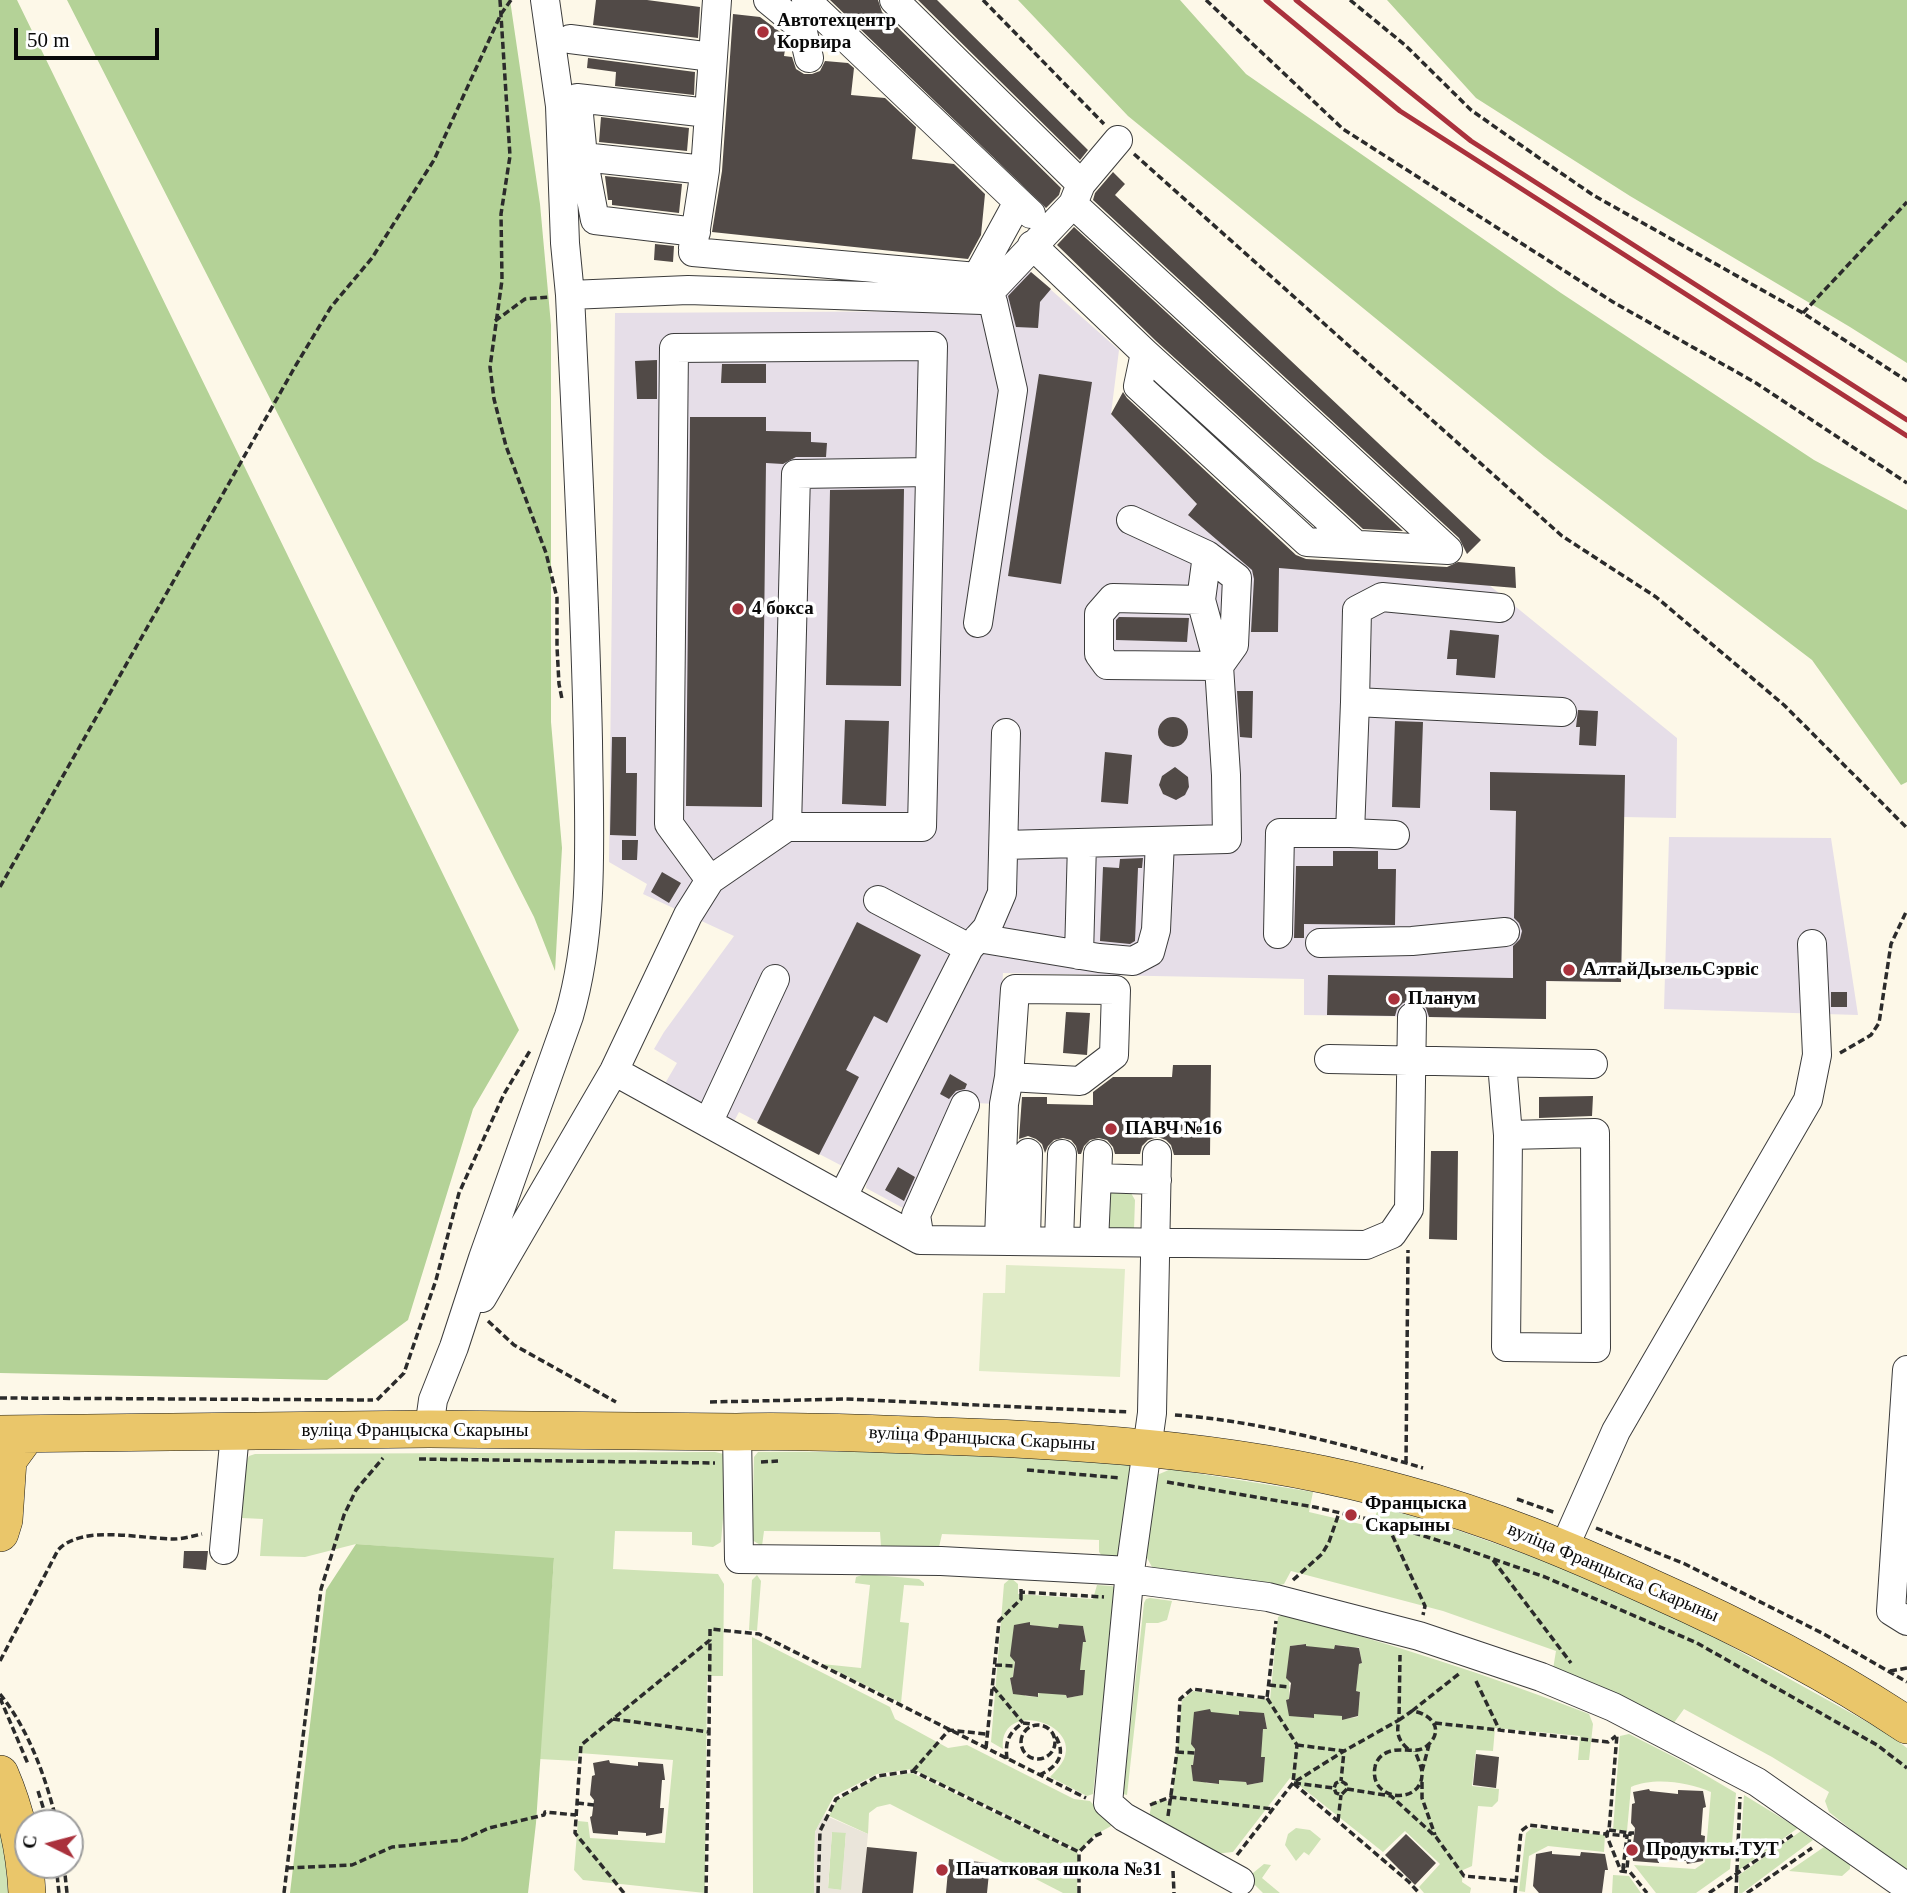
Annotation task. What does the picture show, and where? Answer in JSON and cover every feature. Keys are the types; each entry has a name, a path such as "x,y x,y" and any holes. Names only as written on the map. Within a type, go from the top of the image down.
{"main road":[{"name":"вуліца Францыска Скарыны","path":"13,1434 235,1433 420,1444 738,1448 785,1431 1015,1438 1145,1463 1275,1466 1404,1494 1509,1527 1564,1548 1732,1624 1826,1675 1907,1725"},
{"path":"0,1532 4,1520 8,1460 13,1434"},
{"path":"0,1774 10,1800 23,1853 27,1893"}],"street":[{"path":"420,1444 433,1400 565,1030 576,993 589,893 586,622 570,295 560,106 545,0"},
{"path":"565,0 583,157 595,220 694,242 977,277 1025,208 806,0"},
{"path":"688,290 705,170 716,0"},
{"path":"768,0 802,28 808,58"},
{"path":"894,0 1077,194 1448,550 1354,543 1032,245"},
{"path":"570,40 712,57"},
{"path":"577,98 708,113"},
{"path":"982,300 1077,194 1118,139"},
{"path":"583,157 705,170"},
{"path":"570,295 688,290 993,302 1013,390 978,623"},
{"path":"454,1347 614,1071 688,915 710,880 787,827 922,827 933,346 674,348 669,824 710,880"},
{"path":"787,827 796,474 930,472"},
{"path":"1131,520 1207,555 1237,578 1234,645 1219,666"},
{"path":"1004,845 1227,839 1219,666 1201,600 1207,555"},
{"path":"1350,833 1357,610 1382,597 1500,608"},
{"path":"1201,600 1113,598 1099,614 1099,654 1107,665 1219,666"},
{"path":"1355,702 1562,712"},
{"path":"843,1196 974,943 988,928 1002,893 1006,733"},
{"path":"1278,934 1280,833 1395,835"},
{"path":"878,900 974,943 1133,961 1150,952 1156,930 1160,841"},
{"path":"1079,955 1082,843"},
{"path":"1320,943 1412,941 1505,932"},
{"path":"1564,1548 1616,1431 1808,1100 1817,1055 1812,944"},
{"path":"708,1123 775,979"},
{"path":"1009,1077 1080,1081 1114,1055 1116,990 1015,989 1009,1077 1004,1104 1050,1241"},
{"path":"614,1071 920,1240 1366,1245 1392,1234 1409,1209 1412,1017"},
{"path":"1329,1059 1593,1064"},
{"path":"1503,1063 1508,1135 1506,1347 1596,1348 1595,1133 1508,1135"},
{"path":"920,1240 916,1216 965,1105"},
{"path":"1068,1158 1157,1167 1152,1413 1129,1582 1108,1803 1124,1817 1238,1869"},
{"path":"1050,1241 1068,1158"},
{"path":"1050,1241 1068,1158"},
{"path":"1907,1370 1891,1611 1907,1621"},
{"path":"225,1539 235,1433"},
{"path":"738,1448 739,1559 941,1561 1129,1582 1279,1600 1419,1636 1541,1677 1613,1707 1757,1782 1907,1887"}],"path":[{"path":"500,0 510,156 501,214 502,280 490,367 494,399 506,446 546,553 557,598 559,684 565,708"},
{"path":"0,887 296,365 331,307 372,258 434,160 501,14 511,0"},
{"path":"983,0 1118,139 1562,536 1656,597 1784,705 1907,828"},
{"path":"1206,0 1343,129 1613,302 1756,383 1907,483"},
{"path":"1350,0 1405,45 1471,110 1593,195 1803,313 1907,381"},
{"path":"1803,313 1907,202"},
{"path":"495,321 525,299 570,295"},
{"path":"1836,1055 1871,1035 1878,1023 1891,944 1907,910"},
{"path":"377,1400 404,1374 436,1280 459,1193 504,1094 536,1041"},
{"path":"1406,1463 1408,1250"},
{"path":"478,1307 493,1327 514,1345 616,1402"},
{"path":"996,1404 1124,1411"},
{"path":"420,1444 738,1448 786,1461"},
{"path":"284,1893 321,1590 344,1515 356,1490 383,1458 369,1458"},
{"path":"1019,1469 1145,1463 1203,1487 1339,1513 1492,1558 1545,1577 1697,1643 1877,1745 1907,1768"},
{"path":"1293,1783 1297,1745 1267,1698 1279,1600 1285,1589 1307,1565 1322,1554 1339,1513"},
{"path":"1387,1525 1425,1606"},
{"path":"0,1661 58,1550 67,1540 100,1535 225,1539"},
{"path":"1492,1558 1572,1664"},
{"path":"1021,1592 1119,1598 1129,1582"},
{"path":"986,1749 999,1621 1021,1599 1020,1584"},
{"path":"706,1893 710,1629 759,1634 949,1731 1092,1799"},
{"path":"624,1893 575,1833 582,1745 710,1640"},
{"path":"1400,1642 1397,1732 1401,1743 1408,1749"},
{"path":"995,1665 1014,1666"},
{"path":"1238,1869 1293,1783 1399,1720 1469,1666"},
{"path":"1888,1671 1907,1668"},
{"path":"1474,1677 1500,1731"},
{"path":"1269,1685 1290,1687"},
{"path":"992,1687 1023,1723"},
{"path":"1167,1821 1177,1752 1180,1699 1192,1689 1267,1698"},
{"path":"0,1693 25,1733 54,1809"},
{"path":"1412,1711 1425,1713 1434,1723 1449,1726 1608,1742 1617,1734 1608,1832 1621,1871 1630,1872"},
{"path":"613,1719 709,1732"},
{"path":"1007,1759 1006,1745 1011,1731 1023,1723 1054,1732 1061,1745 1061,1757 1053,1769 1039,1775"},
{"path":"1434,1723 1435,1734"},
{"path":"1033,1724 1023,1731 1020,1744 1025,1755 1037,1760 1049,1756 1056,1745 1054,1732"},
{"path":"1338,1821 1340,1795 1347,1789 1402,1797 1413,1792 1420,1783 1429,1745 1435,1734 1449,1726"},
{"path":"949,1731 986,1734"},
{"path":"913,1771 949,1731"},
{"path":"1297,1745 1344,1751"},
{"path":"1429,1745 1415,1751 1396,1749 1384,1754 1376,1764 1374,1777 1380,1789 1436,1837 1464,1876 1517,1881"},
{"path":"1341,1782 1344,1751"},
{"path":"1415,1751 1422,1771 1422,1798 1436,1837"},
{"path":"1177,1752 1195,1754"},
{"path":"818,1893 820,1831 836,1799 878,1776 913,1771 1079,1852"},
{"path":"1334,1788 1336,1783 1341,1782 1346,1784 1347,1789"},
{"path":"1293,1783 1334,1788"},
{"path":"1293,1783 1419,1893"},
{"path":"1334,1788 1340,1795"},
{"path":"1736,1893 1741,1788"},
{"path":"1079,1893 1079,1852 1095,1836 1117,1825 1124,1817 1170,1797 1274,1809"},
{"path":"577,1803 594,1805"},
{"path":"287,1868 352,1866 392,1847 462,1840 489,1828 544,1815 545,1812 576,1815"},
{"path":"1516,1893 1521,1831 1529,1825 1632,1833 1627,1869 1623,1868 1626,1836 1608,1832"},
{"path":"1709,1893 1803,1828"},
{"path":"1747,1893 1822,1841"},
{"path":"1630,1850 1630,1872 1647,1893"},
{"path":"1173,1860 1174,1893"}],"shaded area":[{"path":"1024,266 1119,350 1111,414 1197,504 1257,557 1489,585 1677,738 1676,818 1624,817 1621,982 1547,981 1546,1019 1304,1015 1304,979 1003,973 995,1104 976,1103 916,1215 866,1188 867,1179 739,1112 730,1129 660,1092 677,1063 654,1049 734,936 643,894 647,884 609,862 615,313 951,311"},
{"path":"1669,837 1831,838 1858,1015 1664,1009"},
{"path":"824,1815 868,1834 862,1893 814,1893 815,1832","holes":["832,1832 846,1833 841,1890 828,1888"]}],"green space":[{"path":"0,0 17,0 519,1030 473,1109 408,1320 327,1380 0,1373"},
{"path":"67,0 510,0 540,204 551,325 551,722 562,848 555,971 534,917"},
{"path":"1018,0 1180,0 1246,74 1561,293 1814,460 1907,510 1907,782 1901,785 1812,660 1544,456 1128,116"},
{"path":"1387,0 1907,0 1907,363 1630,196 1476,98"},
{"path":"1107,1192 1131,1193 1135,1200 1134,1229 1105,1235"},
{"path":"1006,1265 1125,1269 1120,1377 979,1371 983,1293 1005,1293"},
{"path":"953,1451 1131,1466 1123,1549 1117,1558 1103,1557 1099,1552 1099,1540 942,1534 939,1547 881,1546 880,1532 764,1531 762,1546 752,1540 754,1457 758,1452"},
{"path":"255,1454 724,1454 728,1460 721,1542 713,1547 692,1545 692,1532 615,1531 613,1569 718,1574 724,1584 723,1676 707,1676 705,1893 583,1880 574,1870 578,1821 588,1822 590,1838 665,1843 673,1760 579,1753 577,1761 539,1759 554,1559 356,1544 305,1557 260,1556 263,1519 242,1518 246,1462 249,1456"},
{"path":"1171,1469 1313,1492 1309,1512 1373,1527 1378,1506 1457,1530 1550,1563 1703,1631 1887,1733 1907,1748 1907,1874 1829,1812 1825,1801 1829,1792 1684,1709 1673,1724 1553,1669 1556,1651 1443,1611 1291,1571 1284,1584 1276,1586 1152,1567 1146,1556 1157,1475"},
{"path":"356,1544 554,1558 536,1823 528,1893 290,1893 326,1590"},
{"path":"865,1574 919,1579 924,1583 924,1586 904,1585 900,1622 909,1623 901,1703 822,1664 861,1668 870,1585 855,1583 856,1577"},
{"path":"757,1575 761,1581 757,1631 749,1630 752,1580"},
{"path":"1011,1578 1018,1584 1018,1594 1093,1599 1097,1585 1116,1588 1093,1794 1087,1796 1050,1777 1064,1759 1066,1746 1061,1735 1050,1726 1038,1721 1024,1721 1013,1725 1005,1734 1003,1749 991,1742 1004,1584","holes":["1030,1622 1030,1625 1058,1629 1059,1624 1071,1625 1072,1628 1083,1626 1086,1641 1083,1642 1079,1670 1084,1670 1082,1695 1067,1698 1066,1695 1039,1691 1038,1697 1025,1696 1024,1693 1013,1694 1010,1679 1013,1677 1015,1660"]},
{"path":"1150,1598 1172,1601 1167,1620 1146,1623 1127,1795 1123,1794 1144,1603"},
{"path":"1284,1614 1399,1648 1589,1714 1593,1724 1589,1760 1578,1760 1580,1736 1495,1728 1493,1751 1476,1750 1472,1786 1499,1789 1498,1801 1492,1807 1478,1806 1472,1866 1463,1870 1462,1882 1471,1888 1470,1893 1424,1893 1419,1887 1440,1864 1405,1831 1383,1852 1290,1778 1233,1852 1214,1854 1149,1818 1152,1801 1172,1801 1182,1700 1193,1691 1270,1700 1278,1617","holes":["1305,1644 1334,1651 1335,1645 1347,1646 1348,1649 1359,1647 1362,1663 1359,1664 1355,1691 1360,1692 1359,1704 1356,1705 1358,1717 1343,1719 1342,1716 1314,1712 1313,1718 1301,1717 1286,1700 1289,1699 1290,1646","1240,1711 1251,1712 1252,1715 1264,1713 1267,1728 1263,1729 1259,1757 1265,1758 1264,1770 1261,1771 1263,1782 1247,1785 1246,1782 1219,1778 1218,1784 1206,1783 1205,1780 1194,1781 1191,1766 1195,1747 1239,1716"]},
{"path":"752,1637 890,1707 895,1719 948,1748 967,1745 1074,1799 1090,1801 1113,1825 1095,1835 1079,1851 912,1769 877,1774 834,1796 815,1832 814,1893 753,1893"},
{"path":"1629,1734 1736,1793 1730,1869 1696,1893 1656,1893 1634,1865 1695,1869 1705,1862 1711,1792 1671,1782 1650,1782 1631,1787 1627,1831 1613,1830 1620,1736"},
{"path":"912,1773 1078,1853 1077,1893 1063,1893 890,1804 877,1807 869,1813 868,1834 829,1816 837,1800 878,1778"},
{"path":"1744,1795 1798,1828 1739,1870"},
{"path":"0,1828 4,1839 8,1893 0,1893"},
{"path":"1296,1828 1310,1830 1321,1839 1310,1856 1304,1852 1296,1861 1285,1845 1288,1834"},
{"path":"1532,1828 1605,1835 1604,1852 1548,1846 1529,1856 1525,1892 1519,1891 1526,1833"},
{"path":"832,1831 846,1832 842,1890 828,1889"},
{"path":"1801,1831 1813,1840 1739,1893 1739,1875"},
{"path":"1824,1847 1850,1863 1850,1869 1842,1876 1789,1871"},
{"path":"1264,1864 1271,1865 1262,1878 1280,1893 1263,1893 1253,1883 1253,1873"},
{"path":"1613,1875 1629,1876 1641,1893 1612,1893"}],"building":[{"path":"596,0 647,0 700,7 698,38 593,25"},
{"path":"830,0 878,0 882,12 1061,188 1059,195 1046,208"},
{"path":"918,0 937,0 1088,150 1080,160"},
{"path":"733,14 760,17 787,37 784,56 792,57 796,69 804,74 820,71 825,61 848,63 854,68 851,95 885,98 916,127 912,159 954,164 985,194 981,235 968,259 712,232 722,171"},
{"path":"588,58 695,72 694,95 615,86 616,72 587,68"},
{"path":"601,117 689,128 687,151 599,142"},
{"path":"1113,172 1125,184 1115,195 1481,540 1467,554 1459,538 1093,200 1095,193"},
{"path":"605,176 682,184 679,213 612,205 612,200 608,200"},
{"path":"1074,227 1403,531 1363,529 1156,341 1057,245"},
{"path":"655,244 674,246 673,262 654,260"},
{"path":"1031,272 1051,289 1040,302 1038,328 1016,327 1008,296"},
{"path":"657,360 657,399 637,399 635,361"},
{"path":"722,364 766,364 766,383 721,383"},
{"path":"1039,374 1092,382 1061,584 1008,576"},
{"path":"1123,392 1296,555 1306,559 1447,567 1458,562 1515,567 1516,588 1279,568 1278,632 1251,632 1254,579 1252,570 1188,515 1197,504 1111,414"},
{"path":"690,417 766,417 766,431 811,432 811,442 827,443 826,457 796,457 783,464 766,463 762,807 686,806"},
{"path":"904,489 901,686 826,685 830,490"},
{"path":"1119,617 1189,618 1187,642 1116,640 1116,620"},
{"path":"1450,630 1499,635 1495,678 1456,675 1457,659 1447,659"},
{"path":"1237,691 1253,691 1252,738 1240,737"},
{"path":"1578,710 1598,711 1596,746 1579,745 1580,727 1576,727"},
{"path":"1173,717 1184,721 1188,732 1184,743 1173,747 1162,743 1158,732 1162,721"},
{"path":"845,720 889,721 886,806 842,804"},
{"path":"1395,721 1423,722 1420,808 1392,807"},
{"path":"612,737 626,737 626,773 637,773 636,836 610,835"},
{"path":"1105,752 1132,755 1128,804 1101,802"},
{"path":"1175,767 1188,777 1189,787 1185,795 1176,800 1163,794 1159,785 1162,776"},
{"path":"1490,772 1625,775 1621,982 1546,981 1546,1019 1429,1017 1426,1008 1413,1000 1403,1003 1395,1016 1327,1015 1328,975 1513,978 1513,946 1520,939 1522,931 1514,918 1516,811 1490,810"},
{"path":"622,840 638,840 637,860 622,860"},
{"path":"1333,851 1378,851 1378,869 1396,869 1395,925 1304,924 1304,938 1294,938 1296,866 1333,866"},
{"path":"1143,858 1142,868 1138,868 1135,941 1130,944 1100,941 1103,867 1119,868 1120,859"},
{"path":"662,872 681,883 669,903 651,892"},
{"path":"857,922 921,955 887,1023 874,1016 846,1070 859,1077 819,1155 757,1123"},
{"path":"1831,992 1847,992 1847,1007 1831,1007"},
{"path":"1066,1012 1090,1013 1087,1055 1063,1053"},
{"name":"ПАВЧ №16","path":"1173,1065 1211,1065 1210,1155 1174,1155 1171,1145 1158,1137 1148,1140 1142,1146 1140,1154 1115,1154 1107,1140 1099,1138 1090,1140 1081,1154 1078,1154 1071,1140 1063,1138 1054,1140 1045,1153 1042,1144 1036,1139 1028,1136 1019,1139 1022,1097 1047,1097 1047,1104 1093,1105 1093,1092 1113,1077 1172,1077"},
{"path":"950,1074 967,1084 965,1089 956,1091 949,1099 940,1094"},
{"path":"1593,1096 1592,1116 1539,1118 1539,1097"},
{"path":"1431,1151 1458,1151 1457,1240 1429,1239"},
{"path":"898,1167 915,1177 904,1201 885,1190"},
{"path":"184,1551 208,1551 206,1570 183,1568"},
{"path":"1030,1622 1030,1625 1058,1628 1059,1624 1083,1626 1086,1642 1083,1642 1080,1670 1085,1670 1083,1695 1067,1698 1066,1695 1038,1693 1038,1697 1013,1694 1010,1678 1013,1677 1015,1662 1010,1656 1014,1625"},
{"path":"1306,1644 1334,1649 1335,1645 1359,1648 1362,1663 1359,1664 1356,1691 1360,1692 1358,1716 1342,1720 1342,1716 1289,1716 1286,1700 1289,1699 1291,1683 1286,1678 1290,1646"},
{"path":"1210,1709 1211,1712 1239,1715 1239,1711 1264,1713 1267,1729 1263,1729 1263,1782 1247,1785 1246,1782 1219,1780 1219,1784 1193,1781 1191,1765 1195,1749 1191,1744 1194,1712"},
{"path":"1476,1754 1499,1757 1496,1788 1473,1785"},
{"path":"609,1760 610,1763 638,1766 638,1762 663,1764 665,1780 662,1780 660,1808 664,1808 662,1833 646,1836 646,1833 618,1831 618,1835 593,1833 590,1817 594,1800 590,1795 592,1776 595,1775 593,1763"},
{"path":"1649,1789 1678,1794 1678,1790 1703,1791 1706,1807 1703,1808 1701,1835 1705,1836 1703,1861 1687,1864 1686,1861 1659,1859 1659,1863 1633,1861 1633,1792"},
{"path":"1406,1834 1436,1863 1415,1885 1385,1855"},
{"path":"867,1847 917,1852 913,1893 862,1893"},
{"path":"1552,1851 1552,1854 1580,1856 1581,1852 1605,1854 1608,1870 1605,1870 1602,1893 1539,1893 1533,1886 1536,1854"},
{"path":"949,1859 990,1863 987,1893 946,1893"}],"railway":[{"path":"1266,0 1400,111 1907,436"},
{"path":"1296,0 1471,141 1907,420"}],"place":[{"name":"Автотехцентр Корвира","path":"763,32"},
{"name":"4 бокса","path":"738,609"},
{"name":"АлтайДызельСэрвіс","path":"1569,970"},
{"name":"Планум","path":"1394,999"},
{"name":"ПАВЧ №16","path":"1111,1129"},
{"name":"Францыска Скарыны","path":"1351,1515"},
{"name":"Продукты.ТУТ","path":"1632,1850"},
{"name":"Пачатковая школа №31","path":"942,1870"}]}
